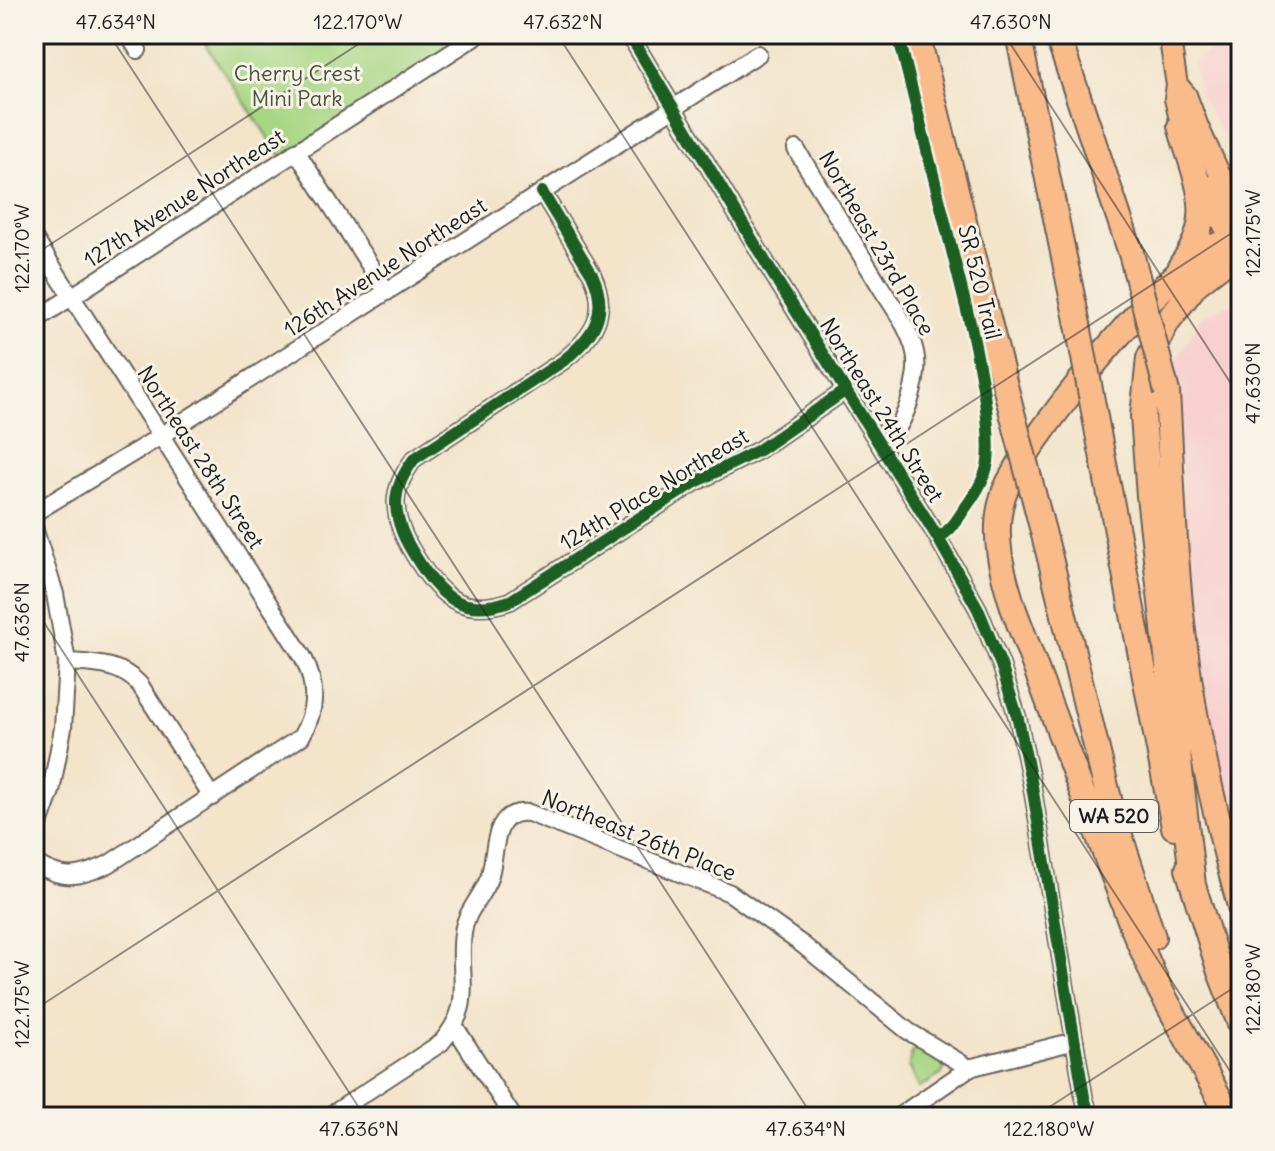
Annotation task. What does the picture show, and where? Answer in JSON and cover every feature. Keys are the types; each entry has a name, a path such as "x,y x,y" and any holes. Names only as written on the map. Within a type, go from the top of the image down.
{"highway":[{"name":"WA 520","path":"917,34 1112,811 1150,927 1203,1066 1230,1117"},
{"name":"WA 520","path":"1018,34 1078,325 1169,811 1220,972 1241,1026"},
{"path":"1057,34 1131,253 1167,392 1174,541 1185,650 1217,824 1239,903"},
{"path":"1180,126 1202,202 1202,226 1195,243 1164,286 1039,433 1016,466 1003,496 997,537 1002,573 1014,610 1133,928 1158,986 1203,1066"},
{"path":"1164,286 1215,246 1238,247"},
{"path":"1193,885 1143,416 1149,358 1167,322 1196,284 1238,247"}],"main road":[{"path":"1169,34 1180,126 1215,212 1238,247"},
{"path":"1177,85 1186,95 1241,220"}],"street":[{"path":"128,34 138,50"},
{"name":"127th Avenue Northeast","path":"34,321 479,34"},
{"name":"Northeast 24th Street","path":"629,34 978,609 1001,665 1018,719 1090,1117"},
{"name":"126th Avenue Northeast","path":"34,513 161,436 758,54"},
{"name":"Northeast 23rd Place","path":"796,149 896,311 915,350 918,371 915,384 893,438 881,446"},
{"path":"296,151 387,292"},
{"name":"124th Place Northeast","path":"542,192 592,274 598,287 601,310 590,334 579,348 414,459 403,475 398,489 397,511 405,540 428,578 450,599 477,606 510,601 694,483 759,450 846,390"},
{"name":"Northeast 28th Street","path":"34,238 311,673 314,706 310,722 301,737 212,797"},
{"path":"34,528 55,594 67,662 63,728 51,791 34,838"},
{"path":"34,862 51,874 72,876 91,872 109,864 212,797 140,685 129,673 100,664 67,662"},
{"name":"Northeast 26th Place","path":"455,1027 462,1008 463,930 489,879 502,826 514,814 529,813 730,893 803,945 908,1031 969,1068"},
{"path":"328,1117 412,1064 441,1043 455,1027 513,1117"},
{"path":"898,1117 969,1068 1075,1041"}],"shaded area":[{"path":"1236,34 1241,34 1241,165 1200,96 1193,62"},
{"path":"1241,299 1241,847 1234,844 1215,761 1185,533 1174,366 1200,317"}],"green space":[{"name":"Cherry Crest Mini Park","path":"220,34 437,34 448,49 282,158 205,44"},
{"path":"918,1048 943,1060 945,1065 942,1074 919,1088 909,1066 911,1053"}],"cycle path":[{"path":"629,34 774,276 938,538 978,609 1001,665 1018,719 1090,1117"},
{"name":"SR 520 Trail","path":"898,34 971,327 988,430 988,462 982,481 955,523 938,538"},
{"path":"542,192 592,274 599,312 591,333 563,361 414,459 404,475 396,504 402,532 424,570 453,600 478,607 510,601 694,483 759,450 846,390"}]}
